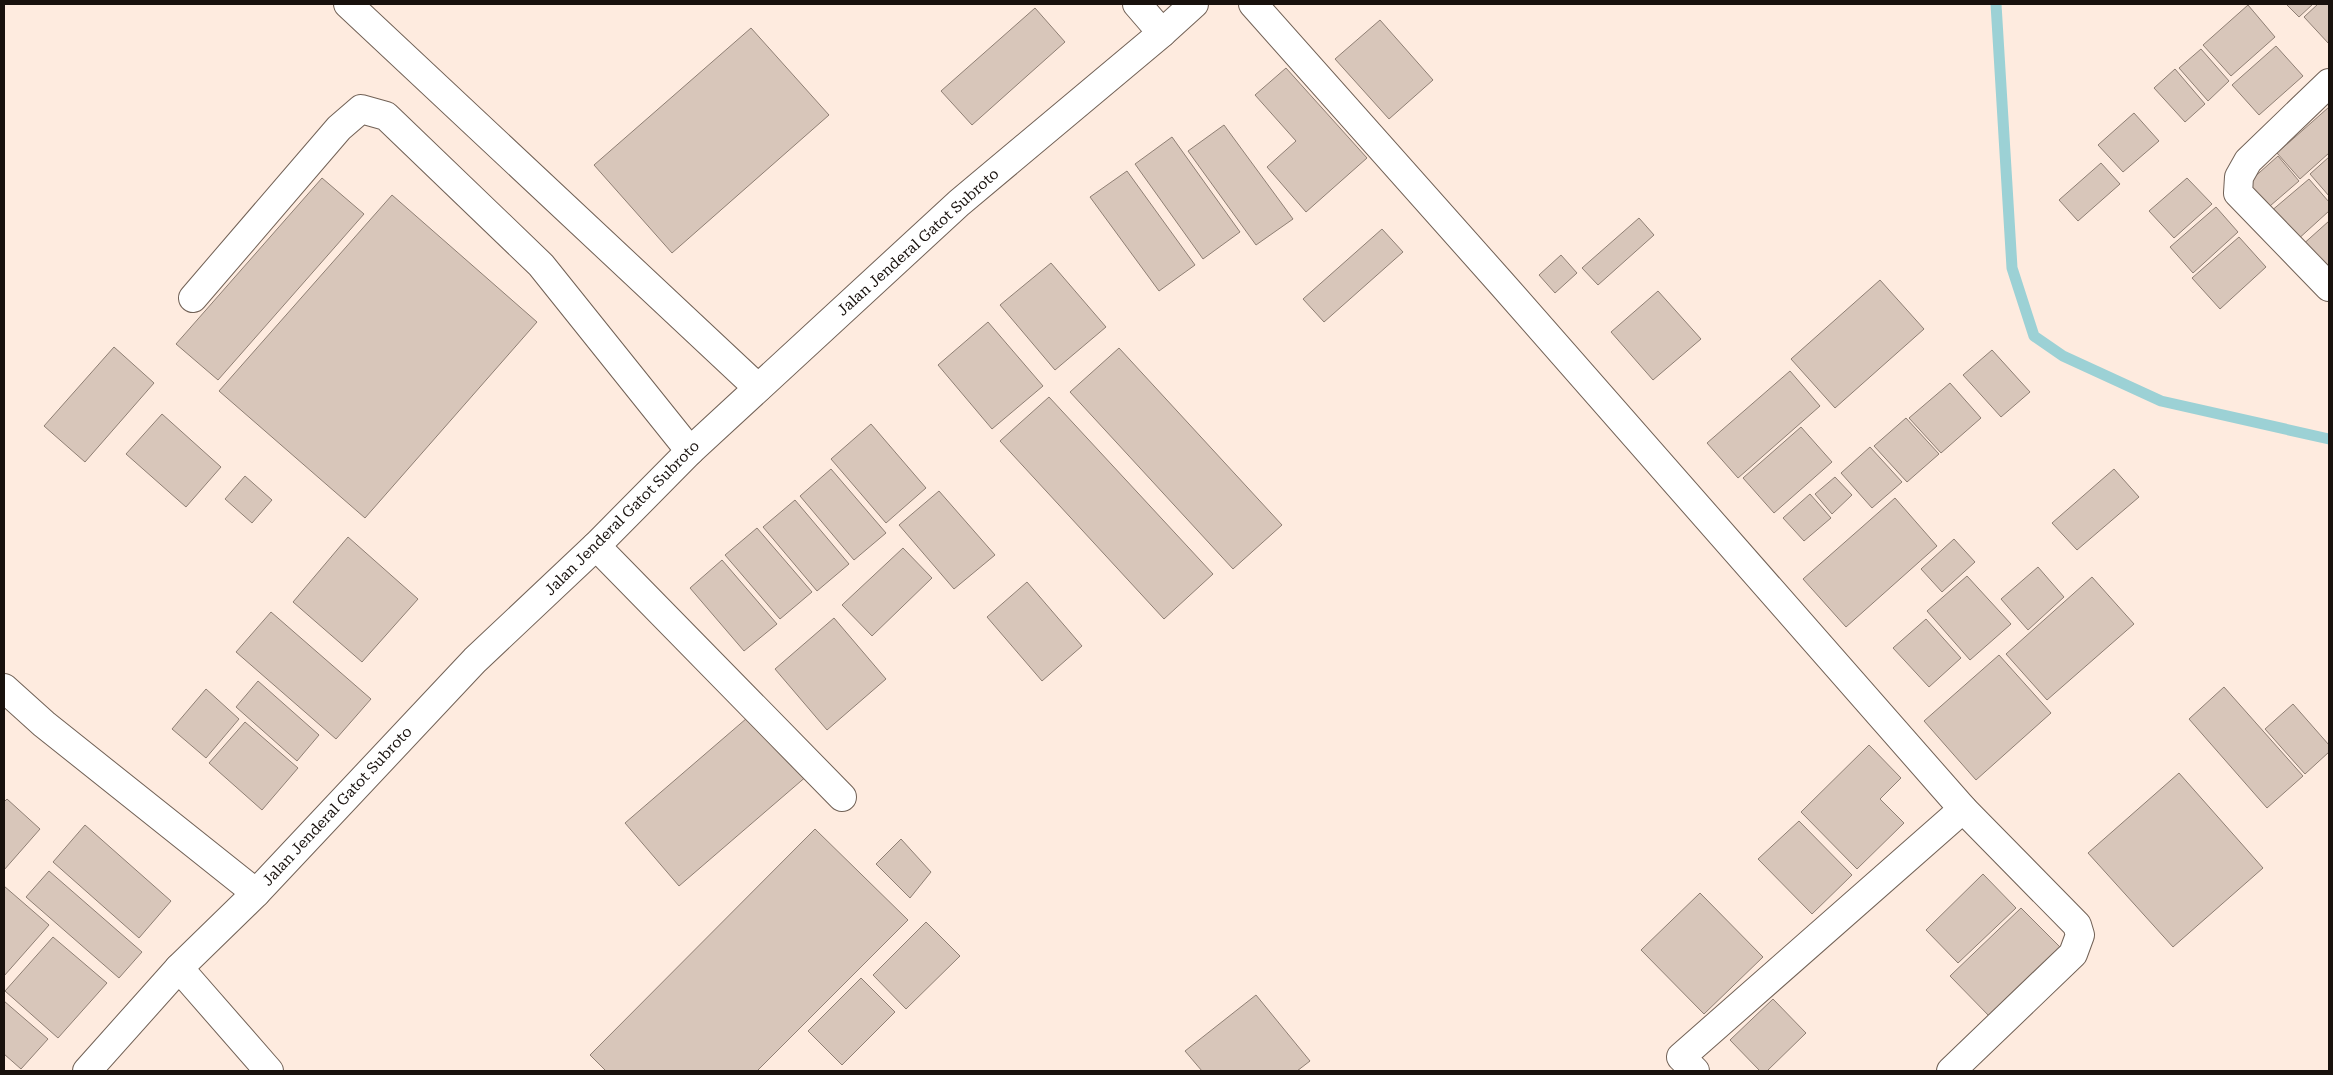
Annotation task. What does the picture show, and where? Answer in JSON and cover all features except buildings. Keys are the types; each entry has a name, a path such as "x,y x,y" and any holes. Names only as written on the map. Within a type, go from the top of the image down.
{"main road":[{"path":"348,4 758,388"},
{"path":"1137,4 1162,33"},
{"name":"Jalan Jenderal Gatot Subroto","path":"87,1071 179,968 256,893 475,660 596,546 690,451 959,203 1194,4"},
{"path":"1254,4 1509,291 1963,809 2077,925 2080,936 2073,954 1951,1071"},
{"path":"2329,83 2248,161 2239,176 2238,193 2329,287"},
{"path":"193,298 339,128 361,109 386,116 541,265 690,451"},
{"path":"596,546 842,797"},
{"path":"4,688 44,724 256,893"},
{"path":"1680,1067 1963,809"},
{"path":"179,968 268,1071"}],"waterway":[{"path":"1996,4 2012,268 2034,336 2063,356 2161,401 2329,439"}]}
